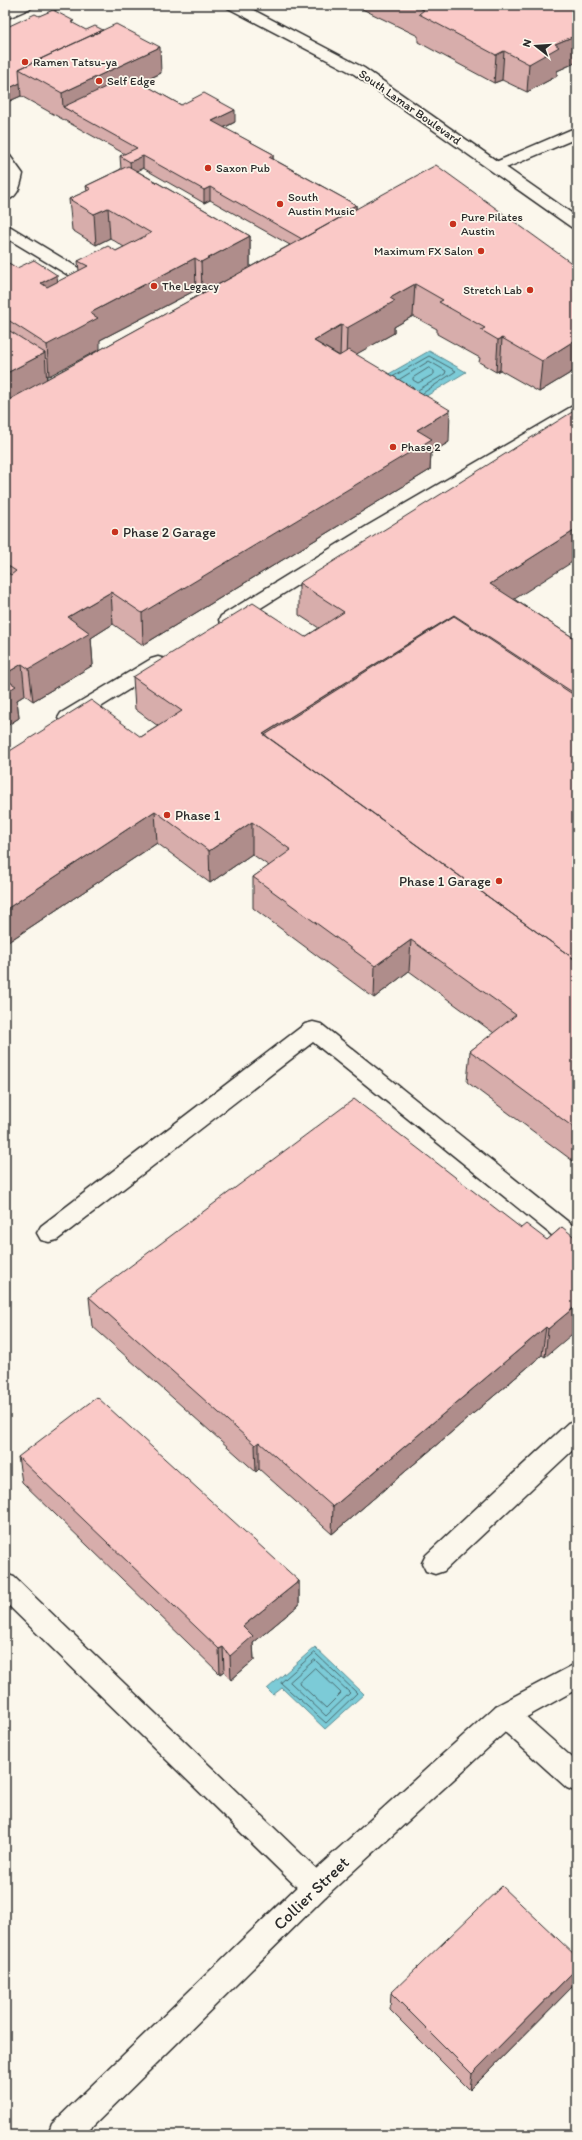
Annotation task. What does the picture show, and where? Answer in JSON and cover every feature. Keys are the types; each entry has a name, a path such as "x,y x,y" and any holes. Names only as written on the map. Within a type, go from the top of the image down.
{"main road":[{"path":"5,26 53,5"},
{"name":"South Lamar Boulevard","path":"233,5 359,71 577,224"},
{"path":"496,167 577,132"},
{"path":"5,159 15,174 11,192 5,196"},
{"path":"5,230 79,275"},
{"path":"214,628 373,530 577,411"},
{"path":"56,726 174,653"},
{"path":"49,1233 313,1030 577,1242"},
{"path":"435,1563 577,1430"},
{"path":"5,1585 316,1887"},
{"name":"Collier Street","path":"63,2135 316,1887 505,1715 577,1674"},
{"path":"505,1715 577,1779"}],"water":[{"path":"429,351 466,372 418,401 380,379"},
{"path":"315,1647 364,1694 325,1729 282,1688 273,1695 267,1689"}],"building":[{"path":"413,5 577,5 577,35 555,44 559,47 529,64 504,51 496,55 419,14 424,10"},
{"name":"Ramen Tatsu-ya","path":"53,10 74,21 71,22 86,30 95,26 103,30 19,69 20,83 5,90 5,28 35,14 39,16"},
{"path":"116,24 160,47 62,93 19,69"},
{"path":"129,76 181,105 204,93 235,110 212,121 273,154 269,157 356,205 346,210 350,212 302,239 210,187 204,190 143,156 130,162 120,156 137,148 63,107"},
{"path":"436,165 577,267 577,339 542,361 502,338 498,340 481,330 485,328 439,302 443,300 415,284 390,298 395,301 347,328 341,325 314,341 339,356 349,350 450,410 417,430 432,439 142,613 111,592 68,617 90,633 29,669 22,664 5,674 5,571 11,575 16,571 5,564 5,402"},
{"path":"128,166 250,236 201,262 195,258 90,313 98,318 47,345 5,318 5,261 17,268 34,260 57,275 41,283 47,287 88,266 78,261 108,246 116,251 151,233 108,208 94,214 69,199 91,189 86,186"},
{"path":"5,328 45,353 5,374"},
{"name":"Phase 1","path":"577,409 577,529 490,584 577,640 577,695 454,615 263,734 577,961 577,1130 470,1051 516,1015 411,940 375,966 253,877 291,850 252,822 209,851 155,811 5,910 5,819 10,816 5,812 5,754 91,700 141,737 182,711 133,677 253,603 305,637 344,612 299,583"},
{"name":"Phase 1 Garage","path":"454,616 577,697 577,961 265,735"},
{"path":"5,679 16,686 5,693"},
{"path":"354,1099 521,1228 526,1224 547,1240 562,1227 577,1239 577,1305 548,1329 546,1327 333,1507 259,1442 255,1445 89,1297"},
{"path":"97,1397 299,1581 243,1626 253,1636 230,1656 223,1647 219,1649 18,1457"},
{"path":"502,1886 577,1957 577,1968 472,2074 391,1993"}],"place":[{"name":"Ramen Tatsu-ya","path":"25,62"},
{"name":"Self Edge","path":"99,81"},
{"name":"Saxon Pub","path":"208,168"},
{"name":"South Austin Music","path":"280,204"},
{"name":"Pure Pilates Austin","path":"453,224"},
{"name":"Maximum FX Salon","path":"481,251"},
{"name":"The Legacy","path":"154,286"},
{"name":"Stretch Lab","path":"530,290"},
{"name":"Phase 2","path":"393,447"},
{"name":"Phase 2 Garage","path":"115,532"},
{"name":"Phase 1","path":"167,815"},
{"name":"Phase 1 Garage","path":"499,881"}]}
